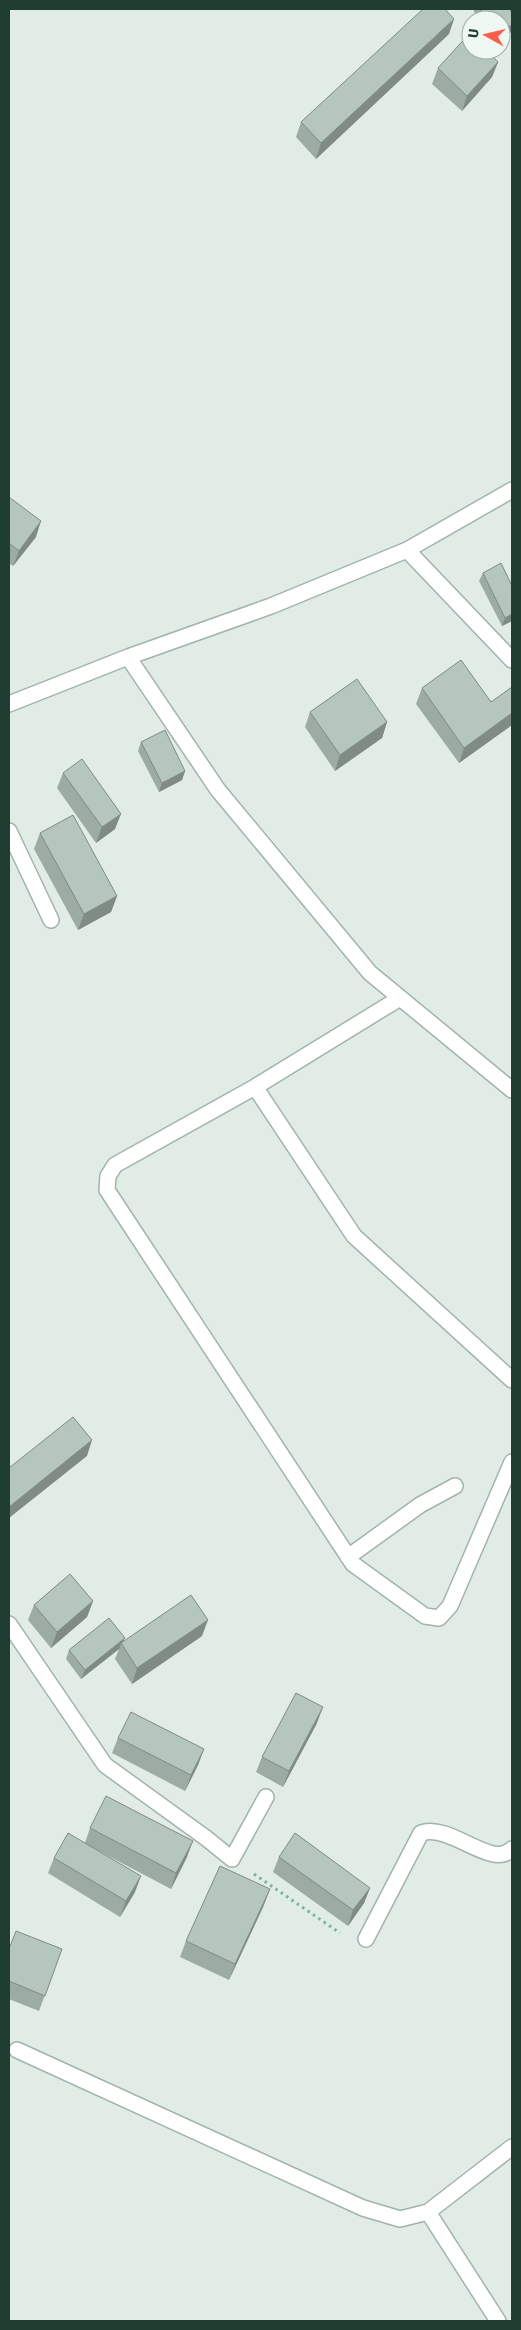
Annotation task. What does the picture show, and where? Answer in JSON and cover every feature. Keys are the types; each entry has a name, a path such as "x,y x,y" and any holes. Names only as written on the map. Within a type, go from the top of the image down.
{"street":[{"path":"9,704 128,657 272,606 407,550 512,490"},
{"path":"407,550 512,660"},
{"path":"128,657 218,790 370,973 512,1090"},
{"path":"9,831 51,920"},
{"path":"400,998 255,1087 115,1165 108,1176 107,1190 353,1564 425,1616 439,1618 450,1606 512,1462"},
{"path":"255,1087 354,1236 512,1380"},
{"path":"348,1557 420,1505 456,1486"},
{"path":"9,1624 105,1765 232,1859 266,1797"},
{"path":"366,1938 421,1832 429,1830 441,1831 486,1852 500,1856 512,1849"},
{"path":"17,2050 363,2208 400,2219 428,2212 512,2148"},
{"path":"428,2212 498,2321"}],"path":[{"path":"232,1859 348,1939 366,1938"}],"building":[{"path":"423,9 445,9 454,19 321,143 301,122"},
{"path":"480,9 510,10 480,10"},
{"path":"461,43 461,60 496,60 498,62 467,96 438,68"},
{"path":"9,497 41,521 19,551 9,543"},
{"path":"501,563 512,586 512,614 505,618 483,573"},
{"path":"461,660 491,702 512,687 512,713 464,748 422,688"},
{"path":"357,679 387,722 340,755 310,712"},
{"path":"165,730 185,771 162,783 141,742"},
{"path":"82,759 121,814 102,827 63,773"},
{"path":"73,815 117,896 84,914 40,833"},
{"path":"73,1417 92,1440 9,1507 9,1468"},
{"path":"70,1574 93,1601 57,1632 34,1605"},
{"path":"191,1595 208,1620 137,1668 121,1643"},
{"path":"109,1618 125,1638 85,1670 69,1650"},
{"path":"296,1693 323,1707 289,1771 262,1757"},
{"path":"131,1712 204,1749 191,1775 118,1738"},
{"path":"106,1796 193,1841 176,1873 90,1828"},
{"path":"68,1833 141,1876 126,1901 54,1858"},
{"path":"295,1833 370,1888 353,1910 279,1857"},
{"path":"220,1866 270,1889 235,1964 186,1941"},
{"path":"16,1931 62,1949 45,1996 9,1981 9,1949"}]}
